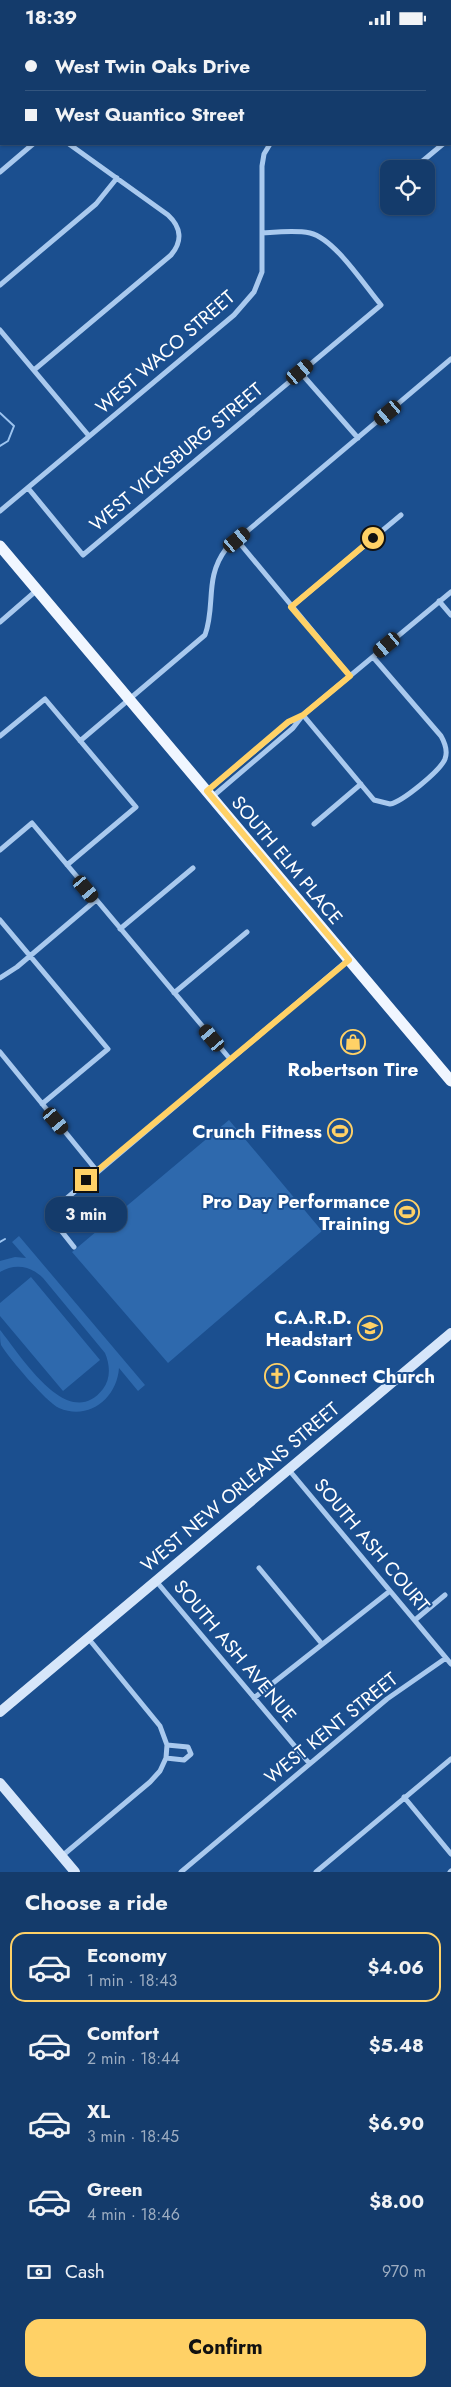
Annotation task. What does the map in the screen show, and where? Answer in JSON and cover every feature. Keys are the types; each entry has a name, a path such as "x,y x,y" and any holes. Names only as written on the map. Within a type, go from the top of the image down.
{"main road":[{"name":"SOUTH ELM PLACE","path":"0,546 451,1081"},
{"name":"WEST NEW ORLEANS STREET","path":"0,1711 451,1333"},
{"path":"0,1783 75,1872"}],"street":[{"path":"0,172 33,145"},
{"path":"34,370 171,255 178,246 180,238 172,219 70,145"},
{"name":"WEST WACO STREET","path":"0,511 248,300 262,272 262,166 264,153 269,145"},
{"path":"424,160 442,145"},
{"path":"0,285 90,209 117,178"},
{"name":"WEST VICKSBURG STREET","path":"28,488 83,555 381,305 332,247 318,237 301,232 262,233"},
{"path":"0,330 89,436"},
{"path":"80,741 205,635 214,570 221,556 237,540 451,359"},
{"path":"300,372 358,439"},
{"path":"291,607 401,515"},
{"path":"237,540 350,676"},
{"path":"0,622 38,590"},
{"path":"209,794 293,728 303,715 451,592"},
{"path":"439,601 451,615"},
{"path":"303,715 374,800 390,804 402,799 441,766 446,757 446,749 441,736 373,657"},
{"path":"0,736 44,699 136,807 67,865"},
{"path":"314,824 360,785"},
{"path":"0,850 32,823 230,1059"},
{"path":"120,929 193,868"},
{"path":"0,977 30,956 96,900"},
{"path":"0,920 108,1049 42,1104"},
{"path":"174,993 247,932"},
{"path":"74,1247 59,1228 51,1213 97,1171 349,960"},
{"path":"0,1052 97,1171"},
{"name":"SOUTH ASH COURT","path":"289,1469 451,1664"},
{"path":"259,1568 322,1644"},
{"name":"SOUTH ASH AVENUE","path":"156,1581 310,1763"},
{"path":"254,1697 390,1591"},
{"path":"415,1620 446,1595"},
{"path":"62,1856 150,1782 160,1771 166,1758 167,1745 163,1732 153,1715 88,1638"},
{"name":"WEST KENT STREET","path":"181,1872 387,1699 446,1658"},
{"path":"166,1758 184,1760 191,1754 188,1747 167,1745"},
{"path":"316,1872 451,1759"},
{"path":"404,1797 451,1854"}],"shaded area":[{"path":"229,1120 322,1231 168,1363 72,1252"},
{"path":"19,1236 145,1385 138,1391 119,1368 113,1389 100,1404 91,1409 81,1411 59,1408 28,1379 1,1345 0,1330 32,1371 46,1385 60,1396 75,1402 89,1400 106,1385 109,1367 105,1353 43,1278 28,1268 23,1267 11,1267 0,1272 0,1261 15,1257 26,1258 12,1242"},
{"path":"31,1277 100,1360 63,1391 0,1316 0,1303"}],"waterway":[{"path":"0,413 14,426 8,441 0,446"},
{"path":"0,1242 5,1239"}],"place":[{"name":"Robertson Tire","path":"353,1042"},
{"name":"Crunch Fitness","path":"340,1131"},
{"name":"Pro Day Performance Training","path":"407,1212"},
{"name":"C.A.R.D. Headstart","path":"370,1328"},
{"name":"Connect Church","path":"277,1376"}],"route":[{"path":"86,1180 349,960 207,791 288,722 303,715 350,676 291,607 373,538"}]}
